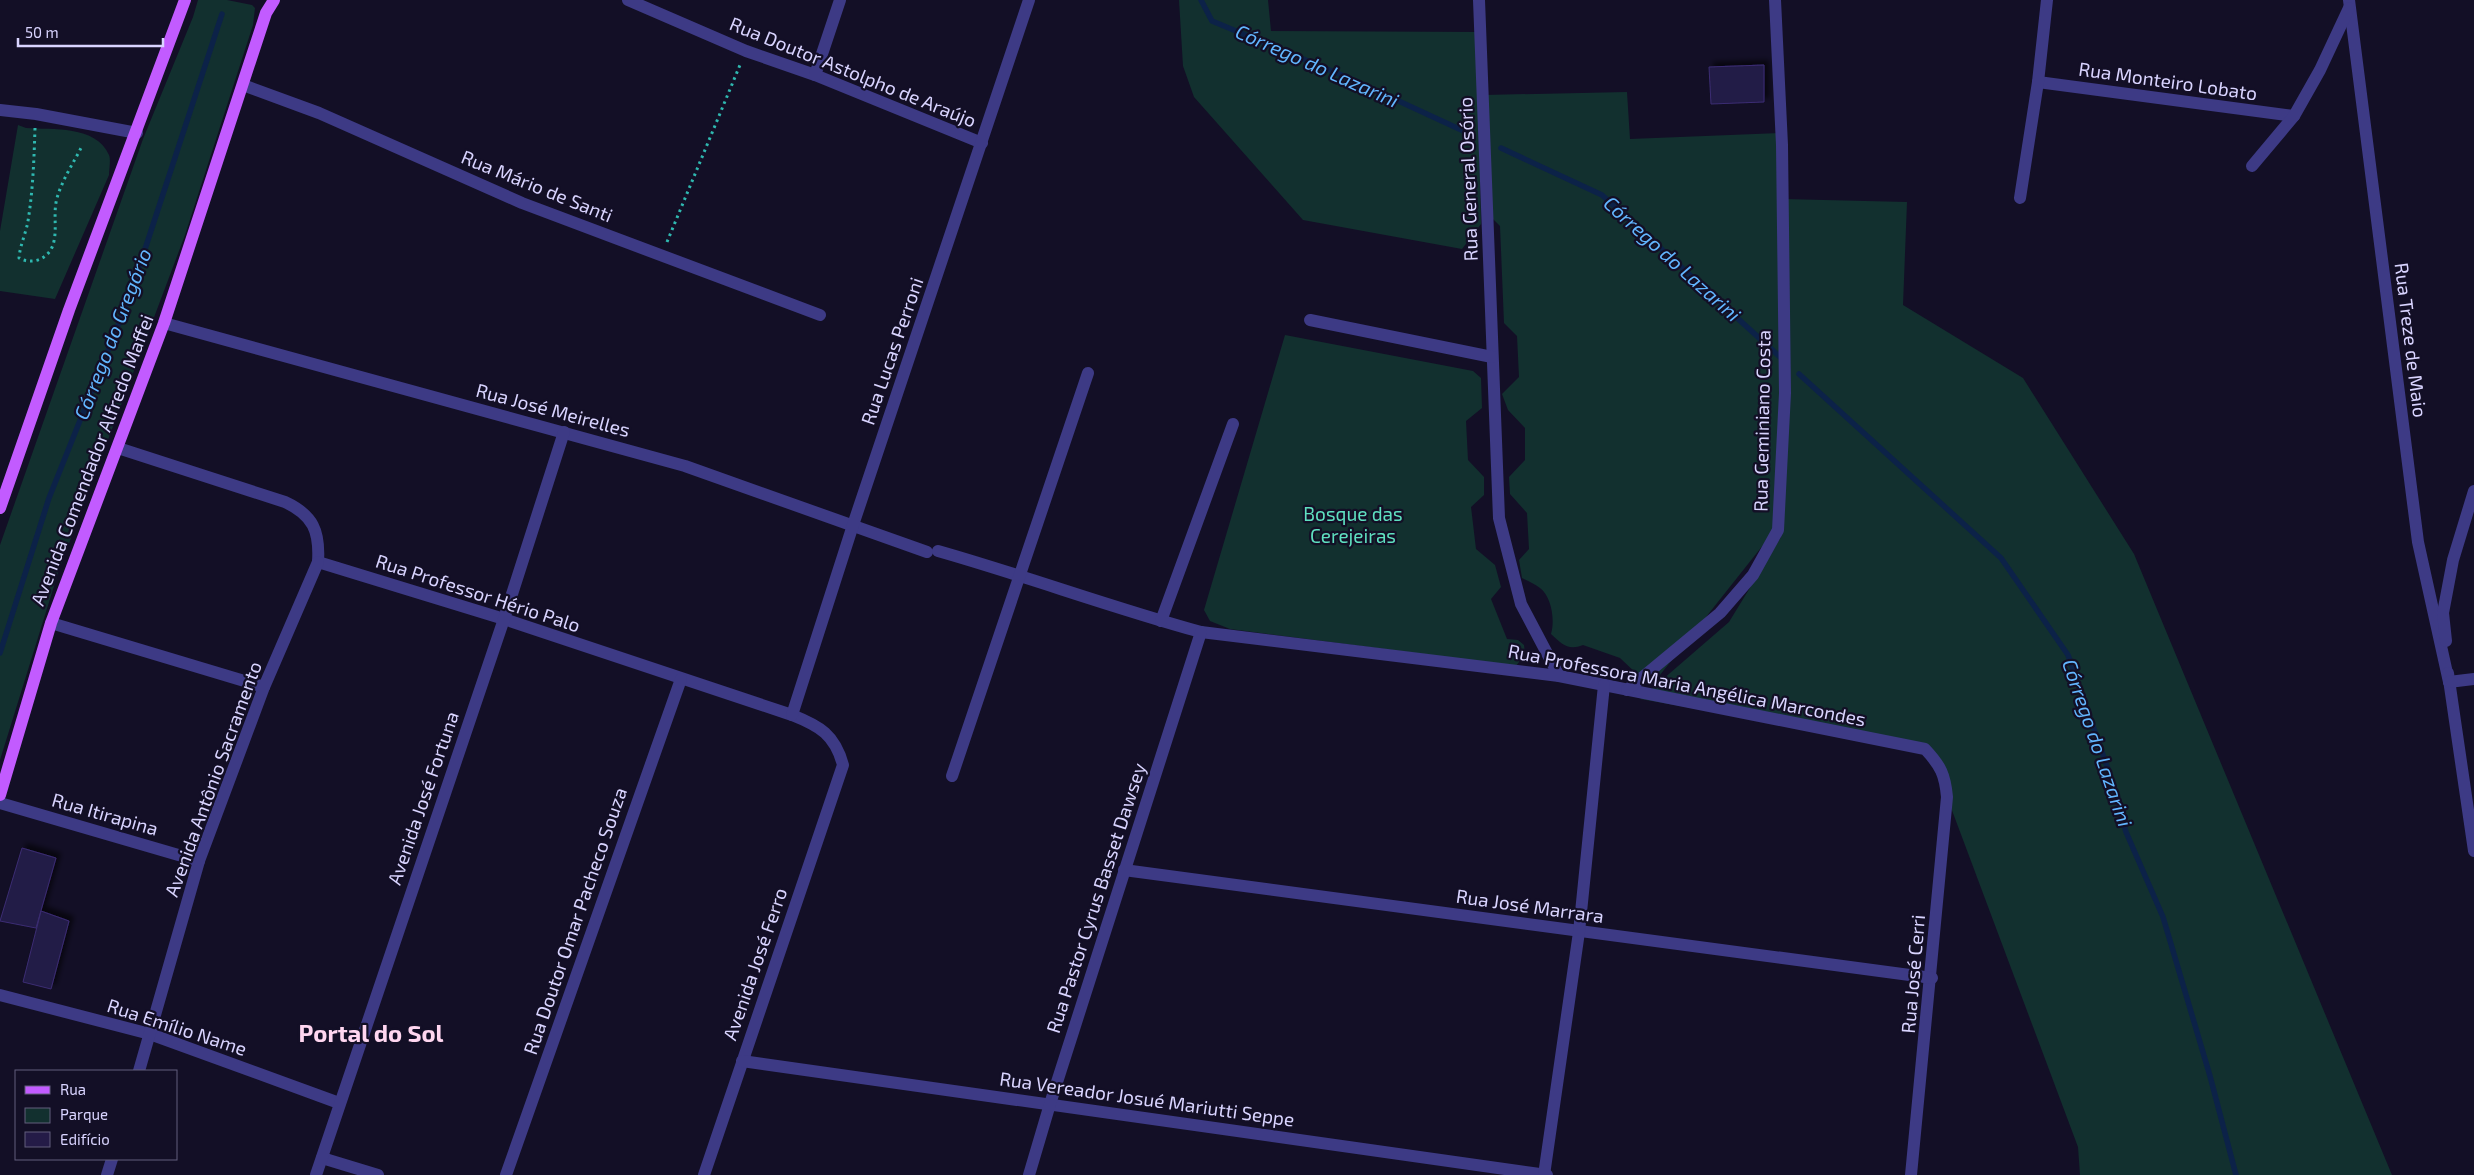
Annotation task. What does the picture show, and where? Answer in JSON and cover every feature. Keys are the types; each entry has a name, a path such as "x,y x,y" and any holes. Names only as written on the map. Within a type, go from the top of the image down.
{"main road":[{"path":"0,508 72,301 137,133 185,0"},
{"name":"Avenida Comendador Alfredo Maffei","path":"0,795 51,624 69,571 118,448 164,323 266,13 274,0"}],"street":[{"name":"Rua Doutor Astolpho de Araújo","path":"628,0 649,4 746,51 815,75 982,143"},
{"path":"815,75 840,0"},
{"name":"Rua Lucas Perroni","path":"792,715 853,525 1029,0"},
{"name":"Rua General Osório","path":"1479,0 1499,518 1521,604 1559,676"},
{"name":"Rua Geminiano Costa","path":"1627,690 1720,613 1754,575 1778,530 1785,393 1782,145 1775,0"},
{"path":"2020,198 2038,82 2047,0"},
{"path":"2252,166 2294,116 2320,70 2349,4"},
{"name":"Rua Treze de Maio","path":"2349,4 2418,542 2449,682"},
{"name":"Rua Monteiro Lobato","path":"2038,82 2294,116"},
{"name":"Rua Mário de Santi","path":"243,85 319,113 522,203 820,315"},
{"path":"0,110 36,114 137,133"},
{"path":"1310,320 1492,357"},
{"name":"Rua José Meirelles","path":"164,323 685,466 933,551 1020,574"},
{"path":"952,776 1088,373"},
{"path":"1161,622 1233,424"},
{"name":"Avenida José Fortuna","path":"316,1175 339,1102 504,620 564,432"},
{"path":"118,448 285,502 298,508 315,528 319,542 318,562"},
{"path":"2474,491 2453,560 2444,612 2449,682 2474,852"},
{"name":"Rua Professor Hério Palo","path":"318,562 504,620 792,715 822,729 839,749 843,765"},
{"name":"Avenida Antônio Sacramento","path":"138,1070 199,861 264,687 318,562"},
{"name":"Rua Professora Maria Angélica Marcondes","path":"1020,574 1161,622 1201,632 1559,676 1925,750 1935,760 1945,776"},
{"path":"51,624 264,687"},
{"name":"Rua Pastor Cyrus Basset Dawsey","path":"1029,1175 1124,870 1201,632"},
{"name":"Rua Doutor Omar Pacheco Souza","path":"506,1175 681,679"},
{"path":"2449,682 2474,679"},
{"path":"1545,1175 1579,932 1604,685"},
{"name":"Avenida José Ferro","path":"704,1175 843,765"},
{"name":"Rua José Cerri","path":"1911,1175 1932,978 1947,797 1945,776"},
{"name":"Rua Itirapina","path":"0,803 199,861"},
{"name":"Rua José Marrara","path":"1124,870 1932,978"},
{"name":"Rua Emílio Name","path":"0,995 150,1034 339,1102"},
{"name":"Rua Vereador Josué Mariutti Seppe","path":"742,1061 1545,1175"},
{"path":"322,1158 378,1175"},
{"path":"107,1175 112,1160"}],"path":[{"path":"662,255 746,51"},
{"path":"36,114 33,187 28,221 19,258 26,261 40,260 49,252 54,242 54,217 57,197 82,146"}],"green space":[{"path":"198,0 227,0 252,5 255,8 253,25 185,235 59,570 0,760 0,545 143,139 193,17"},
{"path":"1179,0 1268,0 1271,31 1477,32 1481,224 1462,249 1303,220 1194,97 1183,66"},
{"path":"1627,92 1630,139 1780,133 1783,199 1907,202 1903,305 2023,378 2134,554 2392,1175 2080,1175 2078,1147 1947,797 1925,749 1640,699 1729,622 1781,537 1775,530 1656,680 1638,675 1620,658 1583,645 1578,647 1565,646 1551,634 1552,610 1547,597 1540,588 1522,578 1519,560 1529,549 1527,513 1510,494 1509,477 1525,460 1525,428 1508,410 1502,394 1519,377 1517,336 1504,323 1500,226 1487,213 1484,95"},
{"path":"18,125 26,128 72,131 84,134 94,138 103,145 110,157 109,175 55,299 0,291 0,231"},
{"name":"Bosque das Cerejeiras","path":"1285,335 1473,371 1481,378 1482,408 1466,421 1468,460 1484,477 1484,495 1471,507 1476,549 1495,565 1501,587 1491,599 1507,639 1518,640 1524,645 1525,654 1516,666 1230,629 1210,621 1204,610"}],"building":[{"path":"1764,65 1764,102 1711,104 1709,67"},
{"path":"22,848 56,858 36,928 0,921"},
{"path":"41,911 69,921 51,989 23,982"}],"waterway":[{"name":"Córrego do Lazarini","path":"1201,0 1212,21 1351,79 1470,134"},
{"name":"Córrego do Gregório","path":"0,653 49,498 129,298 222,14"},
{"name":"Córrego do Lazarini","path":"1501,148 1602,195 1780,357"},
{"name":"Córrego do Lazarini","path":"1799,374 2001,558 2068,655 2109,772 2126,832 2163,917 2210,1076 2236,1175"}],"district":[{"name":"Portal do Sol","path":"371,1034"}]}
